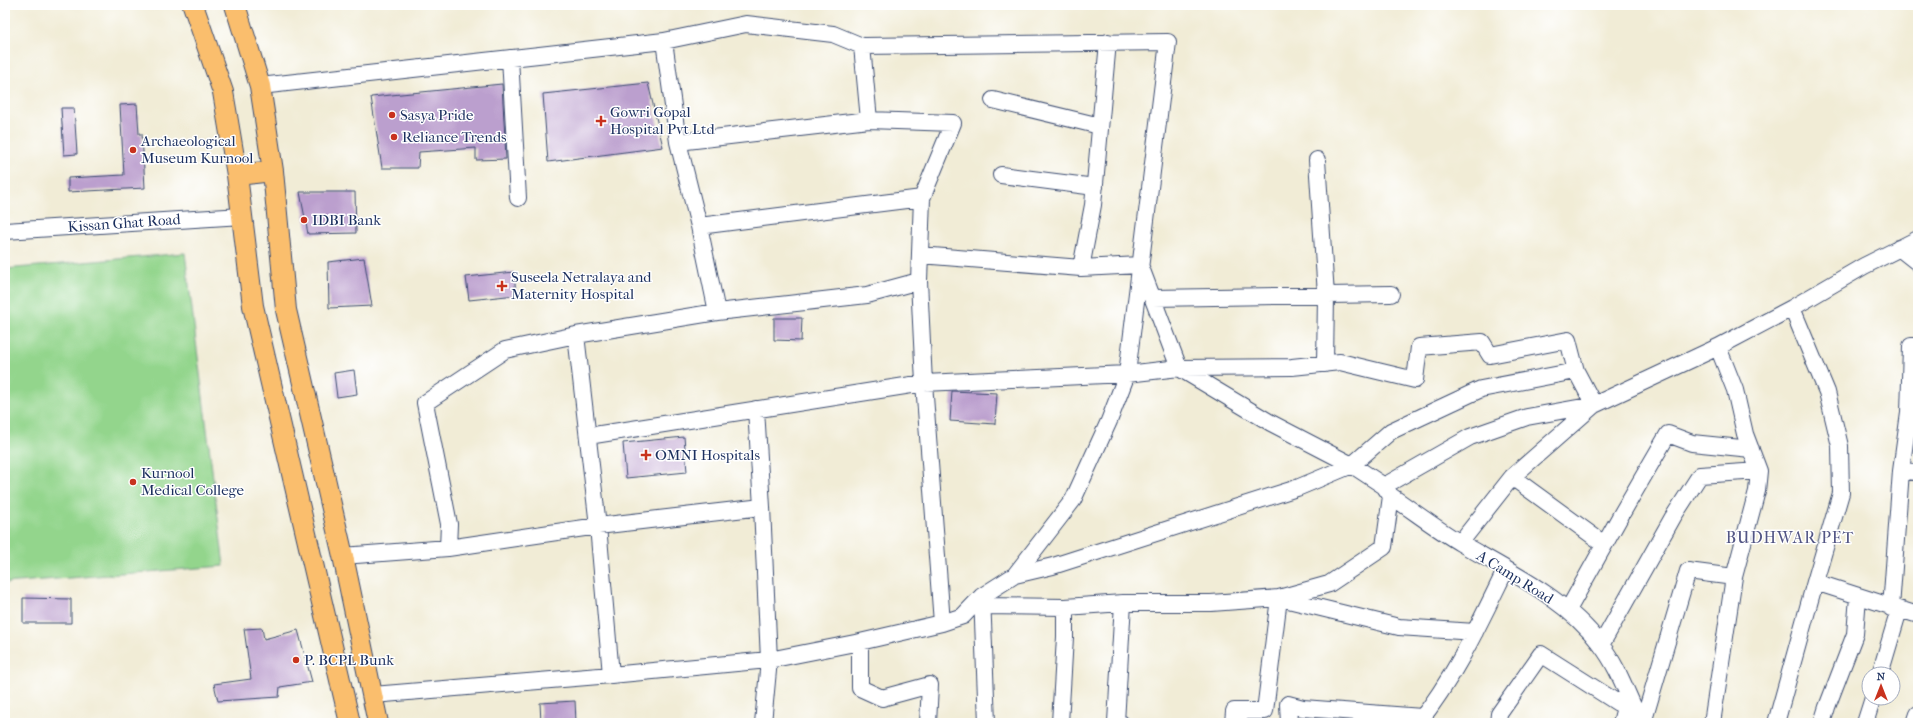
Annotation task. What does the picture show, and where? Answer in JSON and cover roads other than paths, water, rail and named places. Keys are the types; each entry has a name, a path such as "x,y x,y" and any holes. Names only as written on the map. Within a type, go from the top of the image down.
{"main road":[{"path":"193,5 223,92 237,175 253,306 346,700 350,723"},
{"path":"235,5 260,86 272,171 286,310 343,556 378,723"},
{"path":"237,175 272,171"},
{"path":"346,700 373,695"}],"street":[{"path":"260,86 664,40 746,24 833,34 862,46 1168,42 1127,374 1109,421 1073,500 1015,575 963,616 942,624 769,660 373,695"},
{"path":"664,40 678,142 699,226 717,312"},
{"path":"1081,268 1093,205 1108,42"},
{"path":"862,46 869,120"},
{"path":"510,58 518,198"},
{"path":"993,100 1100,126"},
{"path":"678,142 869,120 953,123 922,198 919,281 924,383 942,624"},
{"path":"1317,160 1326,295 1325,364"},
{"path":"1001,175 1095,187"},
{"path":"699,226 922,198"},
{"name":"Kissan Ghat Road","path":"5,231 242,216"},
{"path":"982,601 1065,607 1123,603 1211,603 1279,598 1328,584 1384,547 1388,491 1470,437 1527,417 1594,405 1718,347 1918,239"},
{"path":"1899,248 1918,263"},
{"path":"920,254 1081,268 1140,265"},
{"path":"1140,265 1178,368"},
{"path":"448,548 449,524 425,402 505,350 576,335 717,312 867,295 919,281"},
{"path":"1152,298 1391,294"},
{"path":"1776,723 1841,493 1840,446 1827,392 1792,308"},
{"path":"576,335 598,526 611,675"},
{"path":"588,436 924,383 1127,374 1178,368 1292,367 1340,362 1415,380 1419,347 1482,342 1490,355 1568,340 1576,371 1594,405"},
{"path":"1882,666 1895,609 1901,471 1913,414 1911,346 1918,346"},
{"path":"1712,723 1734,577 1757,492 1759,471 1746,434 1735,390 1718,347"},
{"name":"A Camp Road","path":"1178,368 1271,423 1352,465 1460,543 1506,569 1568,610 1601,645 1621,677 1642,723"},
{"path":"1015,575 1053,566 1282,492 1352,465 1391,431 1481,389 1576,371"},
{"path":"1460,543 1512,476 1594,405"},
{"path":"756,409 769,660 763,723"},
{"path":"1568,610 1604,544 1668,434 1692,443 1751,449"},
{"path":"1601,645 1673,517 1700,475 1759,471"},
{"path":"1901,471 1918,472"},
{"path":"1512,476 1604,544"},
{"path":"343,556 448,548 598,526 762,507"},
{"path":"1289,723 1288,704 1303,708 1420,720 1436,698 1475,632 1506,569"},
{"path":"1642,723 1688,571 1734,577"},
{"path":"1815,582 1895,609 1918,615"},
{"path":"1822,723 1827,706 1855,634 1858,597"},
{"path":"1279,598 1399,627 1475,632"},
{"path":"1233,723 1234,711 1265,710 1279,598"},
{"path":"982,601 987,723"},
{"path":"1121,723 1116,722 1123,603"},
{"path":"1060,723 1065,637 1065,607"},
{"path":"860,642 860,688 882,698 930,685 928,723"},
{"path":"1498,723 1499,714 1541,654 1618,702 1628,695"},
{"path":"1621,723 1628,695"},
{"path":"1865,723 1870,706"},
{"path":"1914,723 1918,714"}],"place":[{"name":"Sasya Pride","path":"392,115"},
{"name":"Gowri Gopal Hospital Pvt Ltd","path":"601,121"},
{"name":"Reliance Trends","path":"394,137"},
{"name":"Archaeological Museum Kurnool","path":"133,150"},
{"name":"IDBI Bank","path":"304,220"},
{"name":"Suseela Netralaya and Maternity Hospital","path":"502,286"},
{"name":"OMNI Hospitals","path":"646,455"},
{"name":"Kurnool Medical College","path":"133,482"},
{"name":"P. BCPL Bunk","path":"296,660"}],"district":[{"name":"BUDHWAR PET","path":"1790,537"}]}
